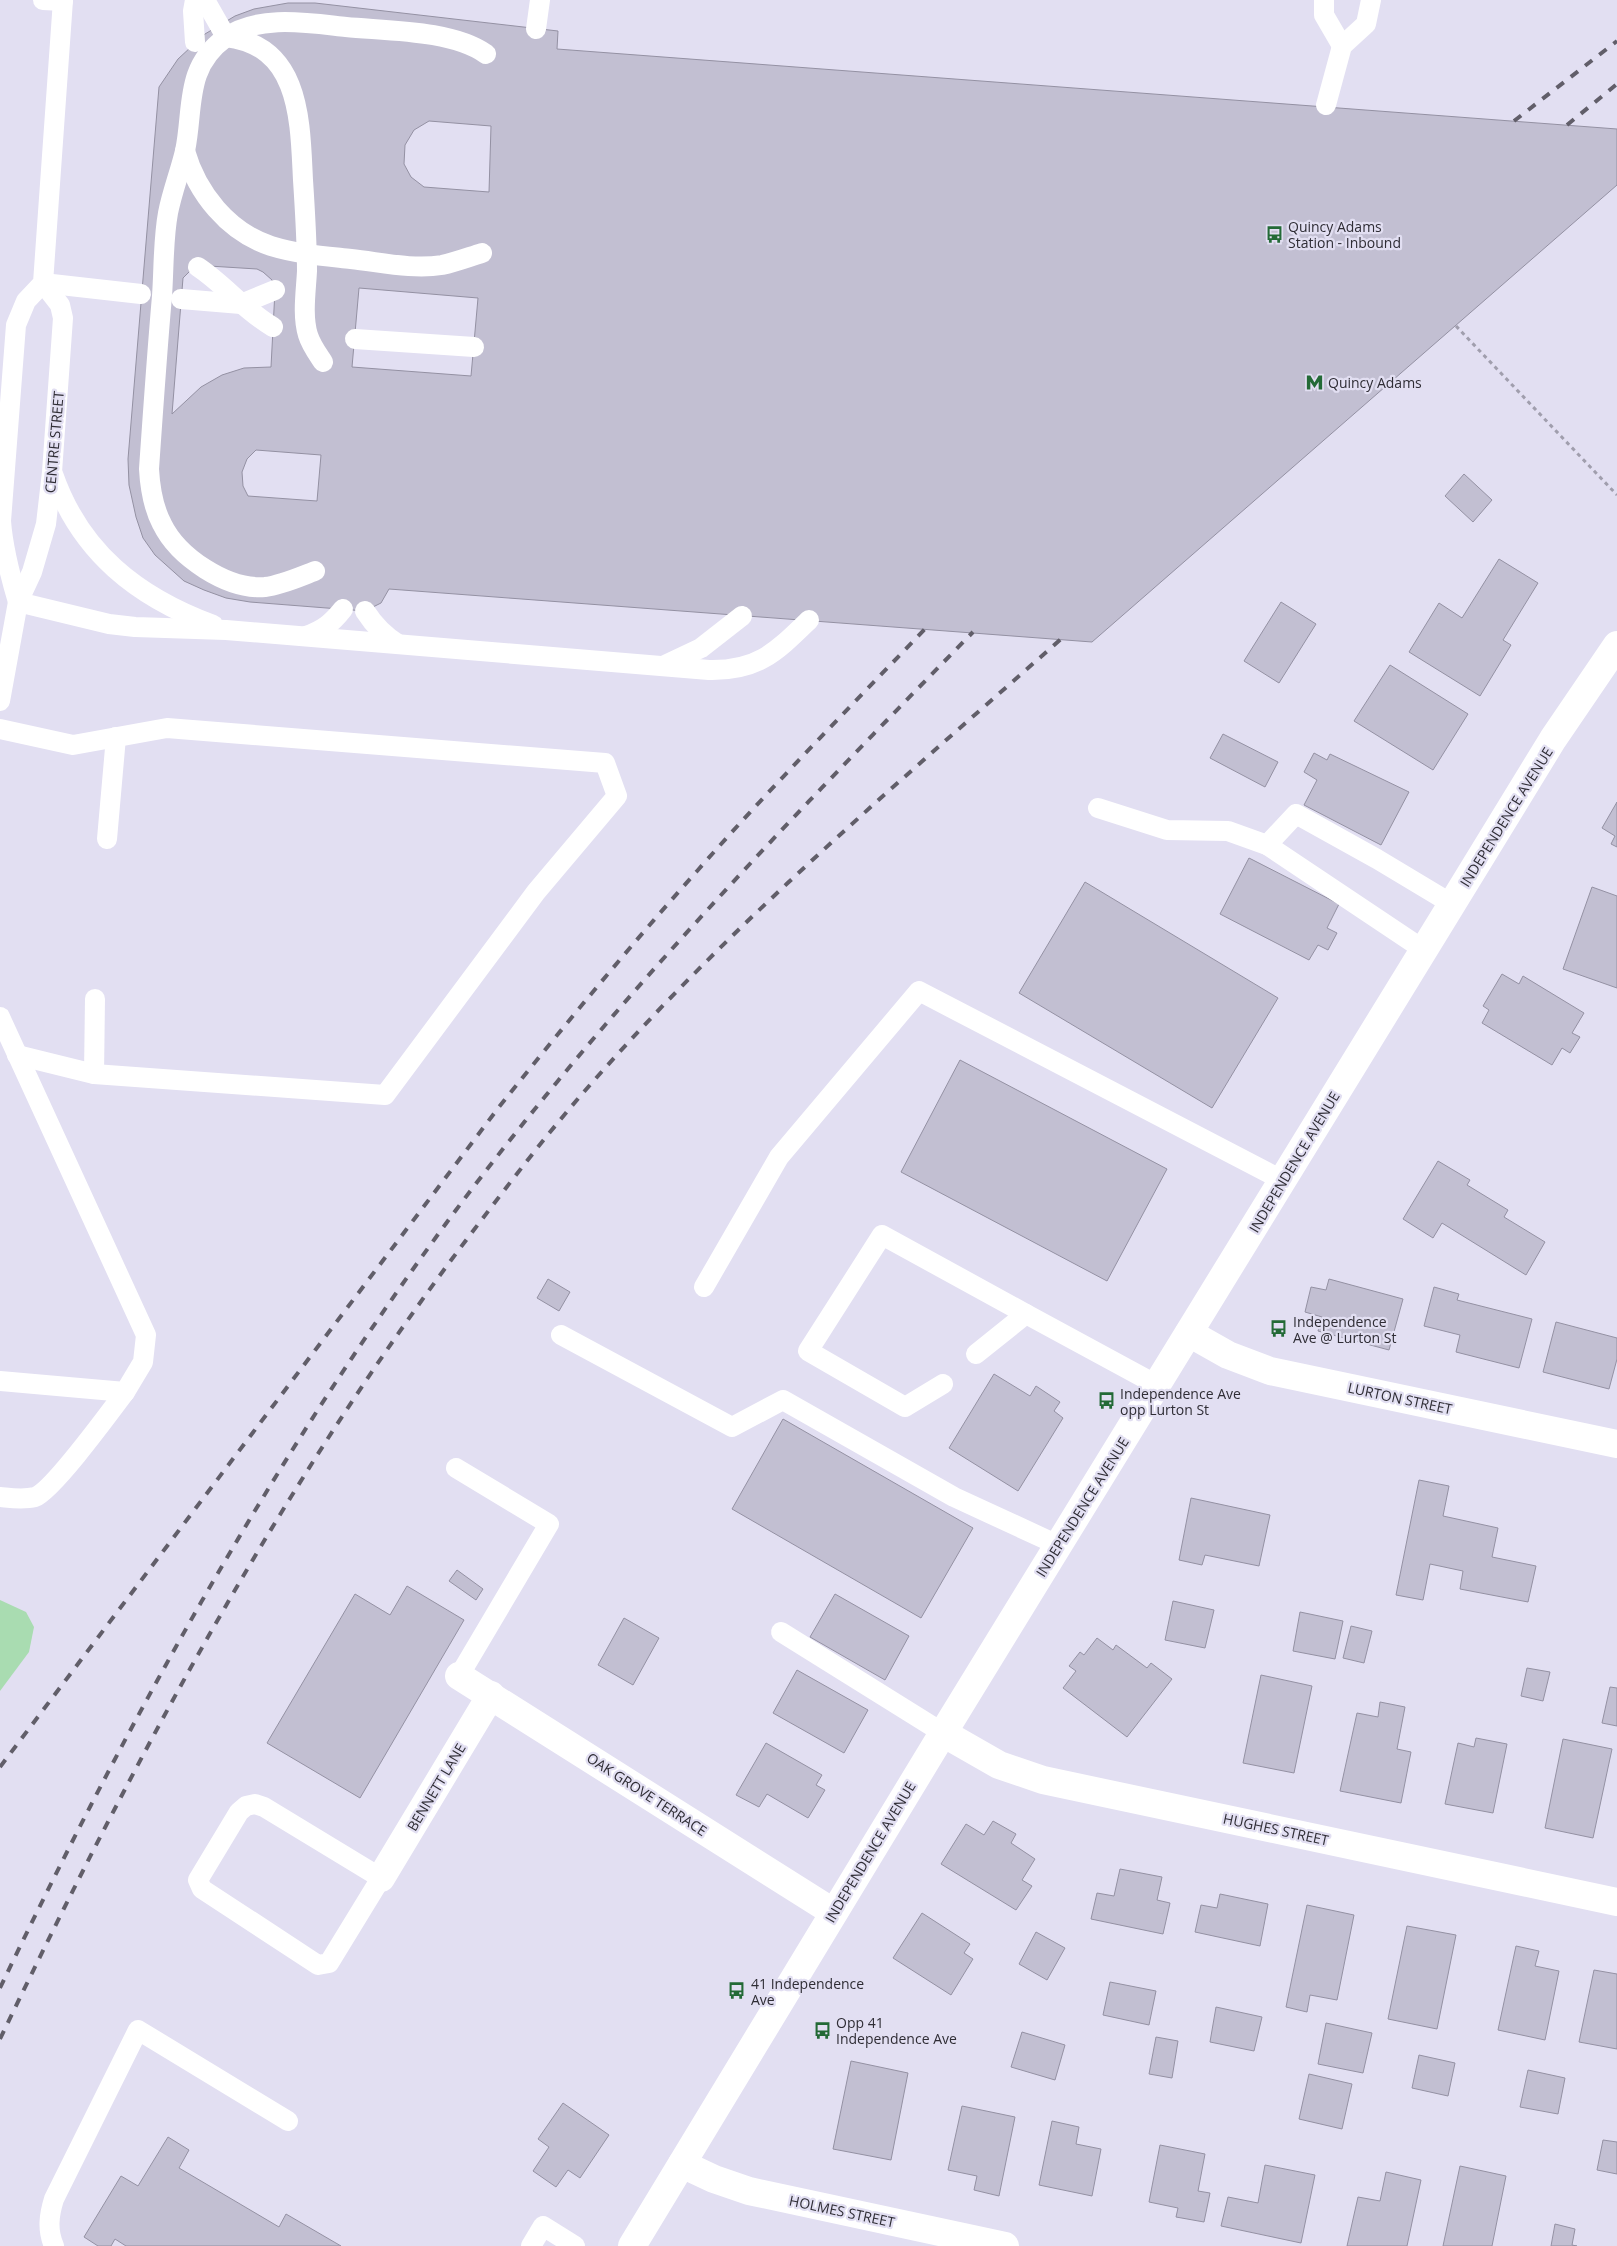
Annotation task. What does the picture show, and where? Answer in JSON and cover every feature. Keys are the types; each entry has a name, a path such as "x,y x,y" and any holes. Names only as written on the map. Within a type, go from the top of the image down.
{"street":[{"name":"INDEPENDENCE AVENUE","path":"632,2246 943,1733 1282,1180 1554,739 1617,645"},
{"name":"LURTON STREET","path":"1189,1333 1228,1355 1270,1371 1617,1444"},
{"name":"OAK GROVE TERRACE","path":"459,1676 834,1912"},
{"name":"BENNETT LANE","path":"381,1878 491,1695"},
{"name":"HUGHES STREET","path":"943,1733 999,1765 1043,1780 1617,1902"},
{"name":"HOLMES STREET","path":"682,2164 714,2179 749,2191 1005,2246"}],"lane":[{"path":"43,0 63,1 43,283 141,294"},
{"path":"194,42 193,11 195,0"},
{"path":"205,0 223,31 264,49 275,60 292,90 298,108 301,126 307,254 305,321 314,349 323,362"},
{"path":"536,29 540,0"},
{"path":"1324,0 1324,16 1342,46"},
{"path":"1326,105 1342,46 1366,24 1371,0"},
{"path":"223,31 260,25 305,23 449,38 475,46 486,54"},
{"path":"223,31 213,48 201,62 195,78 185,151 177,174 168,215 149,469 150,487 162,524 174,541 204,569 224,579 244,585 264,587 316,571"},
{"path":"185,151 197,183 216,208 238,229 256,240 272,246 307,254 420,266 442,265 482,253"},
{"path":"198,267 216,279 259,319 273,327"},
{"name":"CENTRE STREET","path":"0,701 18,602 40,549 46,524 52,472 64,318 60,305 43,283 26,300 16,324 1,521 8,568 18,602"},
{"path":"181,299 241,304 275,290"},
{"path":"355,340 474,347"},
{"path":"52,472 68,512 95,550 112,567 132,583 177,610 226,630"},
{"path":"18,602 110,624 135,628 226,630 729,670 750,666 785,644 809,620"},
{"path":"304,637 320,631 332,623 343,609"},
{"path":"364,611 386,637 400,644"},
{"path":"664,666 701,648 742,616"},
{"path":"0,729 73,745 167,728 605,763 617,796 536,892 385,1095 94,1074 17,1054"},
{"path":"107,839 116,737"},
{"path":"1098,808 1167,830 1228,831 1266,845 1424,950"},
{"path":"1266,845 1296,814 1452,904"},
{"path":"704,1287 779,1157 919,991 1282,1180"},
{"path":"94,1074 95,999"},
{"path":"0,1017 146,1335 143,1362 125,1392 52,1484 36,1496 18,1499 0,1497"},
{"path":"943,1384 905,1408 808,1351 882,1236 1157,1385"},
{"path":"976,1354 1026,1314"},
{"path":"560,1335 732,1427 783,1400 954,1498 1058,1546"},
{"path":"0,1381 125,1392"},
{"path":"456,1468 549,1524 459,1676"},
{"path":"780,1632 943,1733"},
{"path":"255,1804 264,1807 381,1878 329,1963 318,1965 202,1889 198,1880 239,1812 246,1806 255,1804"},
{"path":"54,2246 49,2229 54,2199 138,2030 288,2121"},
{"path":"531,2246 543,2226 575,2246"}],"path":[{"path":"1456,326 1617,495"}],"green space":[{"path":"0,1600 26,1612 34,1627 29,1652 0,1691"}],"building":[{"path":"288,3 315,3 558,31 557,49 1617,129 1617,185 1092,642 389,589 381,603 365,611 250,602 226,598 184,581 155,555 143,538 136,517 129,485 128,459 159,87 178,59 205,34 235,16 254,9","holes":["429,121 491,126 489,192 424,187 411,177 404,164 405,145 414,130","209,266 257,269 272,280 275,290 271,367 244,368 222,375 201,387 172,414 183,278 191,270","359,288 478,298 471,376 352,367","256,450 321,455 317,501 248,496 243,486 242,472 247,459"]},
{"path":"1464,474 1492,500 1473,522 1445,496"},
{"path":"1499,559 1538,583 1503,640 1511,645 1480,696 1409,652 1439,603 1462,618"},
{"path":"1281,602 1316,624 1279,683 1244,661"},
{"path":"1390,665 1468,714 1433,770 1354,721"},
{"path":"1223,734 1278,762 1265,787 1210,758"},
{"path":"1314,753 1327,760 1330,754 1409,792 1381,845 1304,805 1317,780 1304,772"},
{"path":"1617,802 1617,847 1611,844 1615,836 1602,828"},
{"path":"1249,858 1339,904 1327,928 1337,933 1328,950 1318,945 1309,960 1220,914"},
{"path":"1085,882 1278,998 1212,1108 1019,993"},
{"path":"1592,887 1617,896 1617,988 1563,969"},
{"path":"1502,974 1519,984 1523,976 1584,1013 1572,1033 1580,1037 1570,1053 1562,1048 1552,1065 1482,1023 1489,1010 1483,1006"},
{"path":"960,1060 1167,1169 1107,1281 901,1172"},
{"path":"1438,1161 1470,1180 1467,1185 1508,1210 1504,1217 1545,1242 1526,1275 1442,1223 1433,1238 1403,1219"},
{"path":"548,1279 570,1292 559,1311 537,1298"},
{"path":"1329,1279 1403,1299 1389,1350 1318,1331 1322,1317 1305,1312 1311,1287 1326,1290"},
{"path":"1434,1287 1459,1294 1457,1300 1532,1319 1519,1368 1456,1352 1460,1335 1424,1326"},
{"path":"1556,1322 1617,1338 1617,1359 1609,1389 1543,1372"},
{"path":"994,1374 1030,1396 1036,1386 1060,1402 1054,1411 1063,1418 1018,1491 949,1448"},
{"path":"783,1419 973,1528 921,1618 732,1509"},
{"path":"1419,1480 1449,1486 1443,1516 1498,1528 1492,1557 1536,1566 1528,1602 1460,1589 1463,1571 1430,1564 1423,1600 1396,1595"},
{"path":"1191,1498 1270,1515 1259,1566 1205,1555 1202,1565 1179,1560"},
{"path":"457,1570 483,1589 476,1600 449,1581"},
{"path":"407,1586 464,1620 360,1798 267,1743 355,1594 390,1615"},
{"path":"835,1594 909,1636 885,1680 810,1637"},
{"path":"1173,1601 1214,1610 1205,1648 1165,1640"},
{"path":"1300,1612 1343,1621 1335,1659 1293,1651"},
{"path":"624,1618 659,1638 633,1685 598,1665"},
{"path":"1351,1626 1372,1631 1364,1663 1343,1658"},
{"path":"1097,1638 1113,1650 1116,1645 1147,1668 1151,1663 1172,1679 1127,1737 1063,1688 1076,1671 1069,1666 1080,1652 1084,1655"},
{"path":"1527,1668 1550,1672 1543,1701 1521,1696"},
{"path":"797,1670 868,1710 844,1753 773,1713"},
{"path":"1261,1675 1312,1686 1294,1773 1243,1763"},
{"path":"1610,1687 1617,1688 1617,1726 1602,1723"},
{"path":"1380,1702 1405,1707 1397,1749 1411,1752 1401,1803 1340,1791 1357,1713 1378,1717"},
{"path":"1476,1738 1507,1744 1493,1813 1445,1804 1458,1743 1474,1747"},
{"path":"1563,1739 1612,1749 1593,1838 1545,1828"},
{"path":"766,1743 822,1775 816,1785 825,1790 808,1818 767,1794 759,1807 736,1795"},
{"path":"993,1821 1016,1834 1011,1843 1035,1859 1022,1880 1032,1886 1016,1910 941,1864 966,1824 984,1835"},
{"path":"1120,1869 1162,1877 1157,1900 1170,1903 1163,1934 1091,1919 1097,1893 1114,1896"},
{"path":"1220,1894 1268,1904 1260,1946 1195,1932 1201,1905 1217,1908"},
{"path":"1307,1905 1354,1915 1337,2000 1310,1995 1307,2012 1286,2007"},
{"path":"922,1913 970,1944 964,1953 973,1959 951,1995 893,1958"},
{"path":"1407,1926 1456,1935 1437,2029 1388,2019"},
{"path":"1036,1932 1065,1948 1047,1980 1019,1964"},
{"path":"1516,1946 1539,1951 1535,1966 1559,1971 1545,2040 1498,2030"},
{"path":"1594,1970 1617,1974 1617,2049 1579,2042"},
{"path":"1110,1982 1156,1991 1149,2025 1103,2015"},
{"path":"1216,2007 1262,2017 1254,2051 1210,2042"},
{"path":"1326,2023 1372,2033 1363,2073 1318,2064"},
{"path":"1022,2032 1065,2045 1055,2080 1011,2067"},
{"path":"1156,2037 1178,2041 1172,2078 1149,2074"},
{"path":"1419,2055 1455,2063 1448,2096 1412,2088"},
{"path":"851,2061 908,2073 891,2160 833,2149"},
{"path":"1528,2070 1565,2078 1558,2114 1520,2107"},
{"path":"1309,2074 1352,2084 1342,2129 1299,2119"},
{"path":"563,2103 609,2135 580,2178 568,2170 556,2187 533,2171 549,2147 538,2139"},
{"path":"962,2106 1015,2117 999,2196 974,2190 977,2176 948,2170"},
{"path":"1052,2121 1079,2127 1076,2144 1101,2149 1092,2196 1039,2185"},
{"path":"168,2137 189,2150 179,2168 279,2227 286,2214 341,2246 126,2246 115,2239 111,2246 98,2246 84,2237 121,2176 138,2186"},
{"path":"1603,2140 1617,2142 1617,2174 1597,2170"},
{"path":"1160,2145 1205,2154 1198,2191 1210,2193 1204,2222 1176,2217 1178,2208 1149,2202"},
{"path":"1265,2165 1315,2175 1301,2243 1221,2226 1228,2197 1258,2203"},
{"path":"1460,2166 1506,2176 1492,2246 1443,2246"},
{"path":"1386,2172 1421,2180 1407,2246 1347,2246 1358,2197 1380,2201"},
{"path":"1555,2224 1575,2229 1572,2245 1577,2246 1551,2246"}],"railway":[{"path":"1514,121 1617,41"},
{"path":"1567,125 1617,84"},
{"path":"0,1767 499,1107 547,1047 647,928 754,808 925,629"},
{"path":"0,1988 101,1786 209,1588 327,1396 390,1302 456,1210 515,1133 640,985 771,842 973,632"},
{"path":"0,2039 106,1825 220,1616 281,1513 345,1413 412,1314 483,1218 544,1139 583,1093 696,972 814,858 1061,639"}],"place":[{"name":"Quincy Adams Station - Inbound","path":"1274,234"},
{"name":"Quincy Adams","path":"1314,382"},
{"name":"Independence Ave @ Lurton St","path":"1279,1329"},
{"name":"Independence Ave opp Lurton St","path":"1106,1401"},
{"name":"41 Independence Ave","path":"737,1991"},
{"name":"Opp 41 Independence Ave","path":"822,2030"}]}
